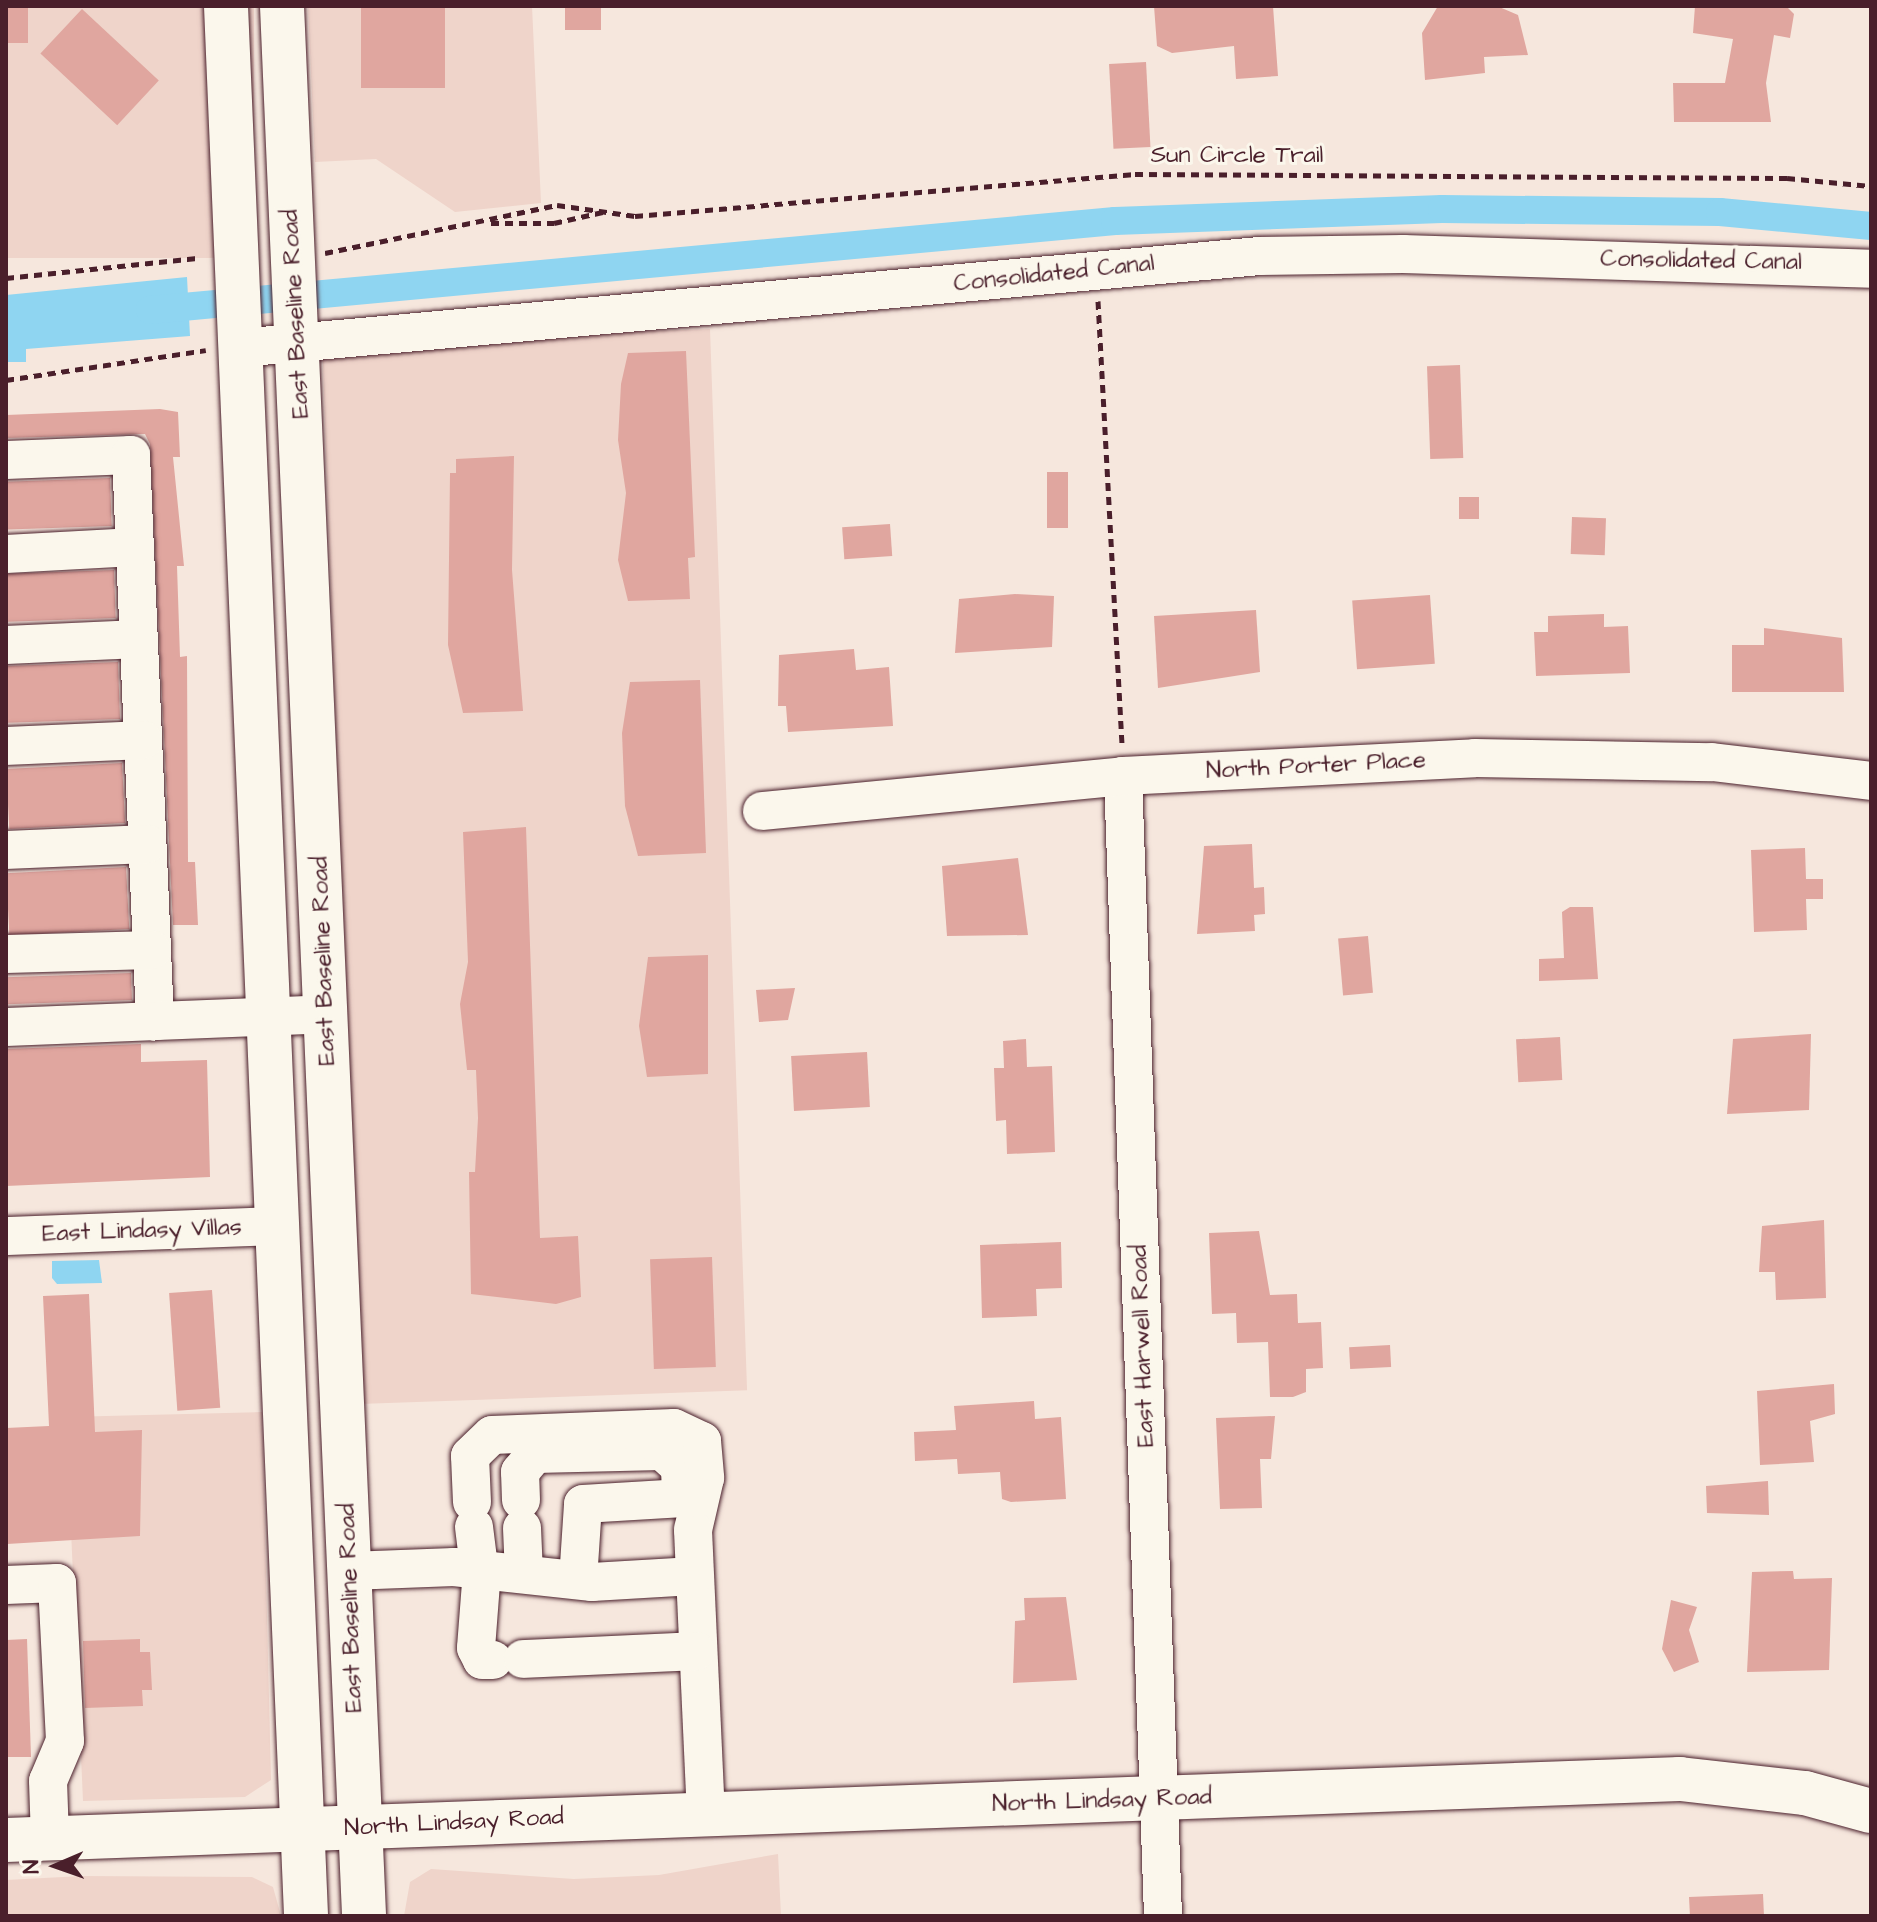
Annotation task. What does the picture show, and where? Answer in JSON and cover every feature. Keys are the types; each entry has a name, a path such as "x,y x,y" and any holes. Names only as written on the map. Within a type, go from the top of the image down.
{"main road":[{"name":"East Baseline Road","path":"226,6 216,258 239,348 278,1226 331,1829 364,1916"},
{"name":"East Baseline Road","path":"282,6 309,254 298,344 349,1571 331,1829 306,1916"},
{"name":"North Lindsay Road","path":"6,1840 1680,1779 1805,1793 1871,1811"}],"street":[{"name":"Consolidated Canal","path":"239,348 1259,256 1434,254 1871,269"},
{"path":"6,460 131,455 155,1021"},
{"path":"6,554 135,547"},
{"path":"6,645 139,639"},
{"path":"6,746 143,740"},
{"name":"North Porter Place","path":"762,811 1123,776 1475,758 1712,762 1871,781"},
{"name":"East Harwell Road","path":"1123,776 1163,1916"},
{"path":"6,850 147,844"},
{"path":"6,954 152,950"},
{"path":"6,1027 326,1014"},
{"name":"East Lindasy Villas","path":"6,1236 278,1226"},
{"path":"696,1651 482,1660 476,1648 470,1456 492,1435 674,1428 702,1441 691,1498 706,1813"},
{"path":"524,1574 520,1472 535,1454 662,1451 680,1467 691,1498"},
{"path":"578,1580 583,1504 691,1498"},
{"path":"349,1571 476,1572 578,1580 694,1576"},
{"path":"6,1585 57,1583 65,1741 48,1781 50,1838"}],"path":[{"name":"Sun Circle Trail","path":"309,254 490,223 557,205 635,216 1135,174 1787,178 1871,186"},
{"name":"Sun Circle Trail","path":"490,223 554,223 604,211"},
{"path":"6,278 216,258"},
{"path":"1098,296 1123,776"},
{"path":"6,380 239,348"}],"shaded area":[{"path":"6,6 254,6 254,258 6,258"},
{"path":"308,6 532,6 541,203 455,212 376,159 315,162"},
{"path":"710,329 747,1390 359,1404 322,343"},
{"path":"262,1412 271,1780 245,1797 83,1801 66,1417"},
{"path":"778,1854 781,1916 404,1916 410,1882 431,1869 574,1879 659,1875"},
{"path":"82,1876 252,1877 273,1887 281,1916 6,1916 6,1880"}],"water":[{"path":"187,277 190,336 26,349 26,362 6,362 6,295"},
{"path":"99,1260 102,1283 57,1284 52,1278 52,1261"}],"building":[{"path":"6,6 28,6 28,43 6,43"},
{"path":"361,6 445,6 445,88 361,88"},
{"path":"565,6 601,6 601,30 565,30"},
{"path":"1154,6 1273,6 1278,76 1236,79 1234,46 1172,53 1157,46"},
{"path":"1438,6 1497,6 1518,15 1528,55 1484,57 1485,73 1425,80 1422,33"},
{"path":"1695,6 1786,6 1794,14 1790,38 1774,35 1766,83 1771,122 1674,122 1673,83 1725,83 1733,39 1693,33"},
{"path":"82,9 159,81 117,125 40,54"},
{"path":"1146,62 1150,147 1113,149 1109,64"},
{"path":"686,351 695,557 688,558 690,599 628,601 618,560 626,493 618,440 621,384 628,353"},
{"path":"1460,365 1463,458 1430,459 1427,366"},
{"path":"160,409 178,412 180,457 173,457 184,566 177,566 180,657 187,656 188,862 195,862 198,925 173,925 150,444 145,434 6,438 6,415"},
{"path":"514,456 512,570 523,711 463,713 448,645 450,473 456,473 456,459"},
{"path":"1047,472 1068,472 1068,528 1047,528"},
{"path":"110,478 112,526 8,530 6,482"},
{"path":"1459,497 1479,497 1479,519 1459,519"},
{"path":"1572,517 1606,518 1605,555 1571,554"},
{"path":"890,524 892,556 844,559 842,527"},
{"path":"114,570 116,618 8,622 6,574"},
{"path":"1015,594 1054,596 1052,647 955,653 959,599"},
{"path":"1430,595 1435,664 1357,669 1352,600"},
{"path":"1256,610 1260,672 1158,688 1154,616"},
{"path":"1604,614 1604,627 1628,626 1630,673 1536,676 1534,632 1548,632 1548,616"},
{"path":"1764,628 1842,638 1844,692 1732,692 1732,645 1764,645"},
{"path":"854,649 856,670 889,667 893,726 788,732 786,706 778,706 779,655"},
{"path":"118,662 120,719 8,723 6,666"},
{"path":"700,680 706,853 638,856 625,806 622,733 630,682"},
{"path":"122,763 125,823 9,829 6,769"},
{"path":"526,827 540,1238 578,1236 581,1297 556,1304 471,1294 469,1172 475,1172 478,1118 476,1070 467,1070 460,1004 468,962 463,832"},
{"path":"1252,844 1254,888 1264,887 1265,914 1254,915 1255,931 1197,934 1204,846"},
{"path":"1805,848 1806,879 1823,879 1823,899 1806,899 1807,930 1754,932 1751,850"},
{"path":"1018,858 1028,935 947,936 942,866"},
{"path":"126,867 129,929 9,935 6,873"},
{"path":"1570,907 1593,907 1598,979 1539,981 1539,959 1564,958 1562,912"},
{"path":"1368,936 1373,993 1343,995 1338,939"},
{"path":"708,955 708,1074 647,1077 639,1026 648,957"},
{"path":"131,973 132,1000 7,1004 6,977"},
{"path":"795,988 788,1020 759,1022 756,990"},
{"path":"1811,1034 1809,1110 1727,1114 1733,1039"},
{"path":"1560,1037 1562,1080 1518,1082 1516,1039"},
{"path":"1026,1039 1027,1067 1052,1066 1055,1152 1007,1154 1006,1120 996,1121 994,1068 1004,1068 1003,1041"},
{"path":"141,1044 141,1062 207,1060 210,1177 6,1186 6,1049"},
{"path":"867,1052 870,1107 794,1111 791,1056"},
{"path":"1824,1220 1826,1298 1776,1300 1775,1272 1759,1272 1762,1226"},
{"path":"1259,1231 1270,1295 1297,1294 1298,1323 1321,1322 1323,1368 1306,1369 1306,1392 1293,1397 1270,1397 1268,1342 1237,1343 1236,1313 1212,1314 1209,1233"},
{"path":"1061,1242 1062,1288 1036,1289 1037,1316 982,1318 980,1245"},
{"path":"712,1257 716,1367 654,1369 650,1259"},
{"path":"212,1290 220,1408 177,1411 169,1293"},
{"path":"89,1294 95,1432 142,1430 140,1536 7,1544 6,1428 49,1426 43,1296"},
{"path":"1390,1345 1391,1367 1350,1369 1349,1347"},
{"path":"1834,1384 1835,1414 1810,1421 1814,1462 1760,1465 1757,1391"},
{"path":"1034,1401 1035,1419 1061,1417 1066,1499 1011,1502 1002,1499 1000,1472 958,1474 957,1459 915,1461 914,1432 956,1430 954,1406"},
{"path":"1275,1416 1271,1459 1260,1459 1262,1508 1220,1509 1216,1418"},
{"path":"1768,1481 1769,1515 1707,1513 1706,1486"},
{"path":"1793,1571 1794,1579 1832,1578 1829,1670 1747,1672 1752,1572"},
{"path":"1066,1597 1077,1680 1013,1683 1015,1621 1025,1620 1024,1598"},
{"path":"1671,1600 1697,1607 1689,1630 1699,1662 1674,1672 1662,1649"},
{"path":"27,1639 31,1757 6,1757 6,1640"},
{"path":"140,1639 140,1652 150,1652 152,1690 142,1690 143,1706 85,1708 83,1641"},
{"path":"1763,1894 1764,1916 1690,1916 1689,1897"}],"waterway":[{"path":"150,310 1115,221 1442,209 1720,212 1871,226"}]}
